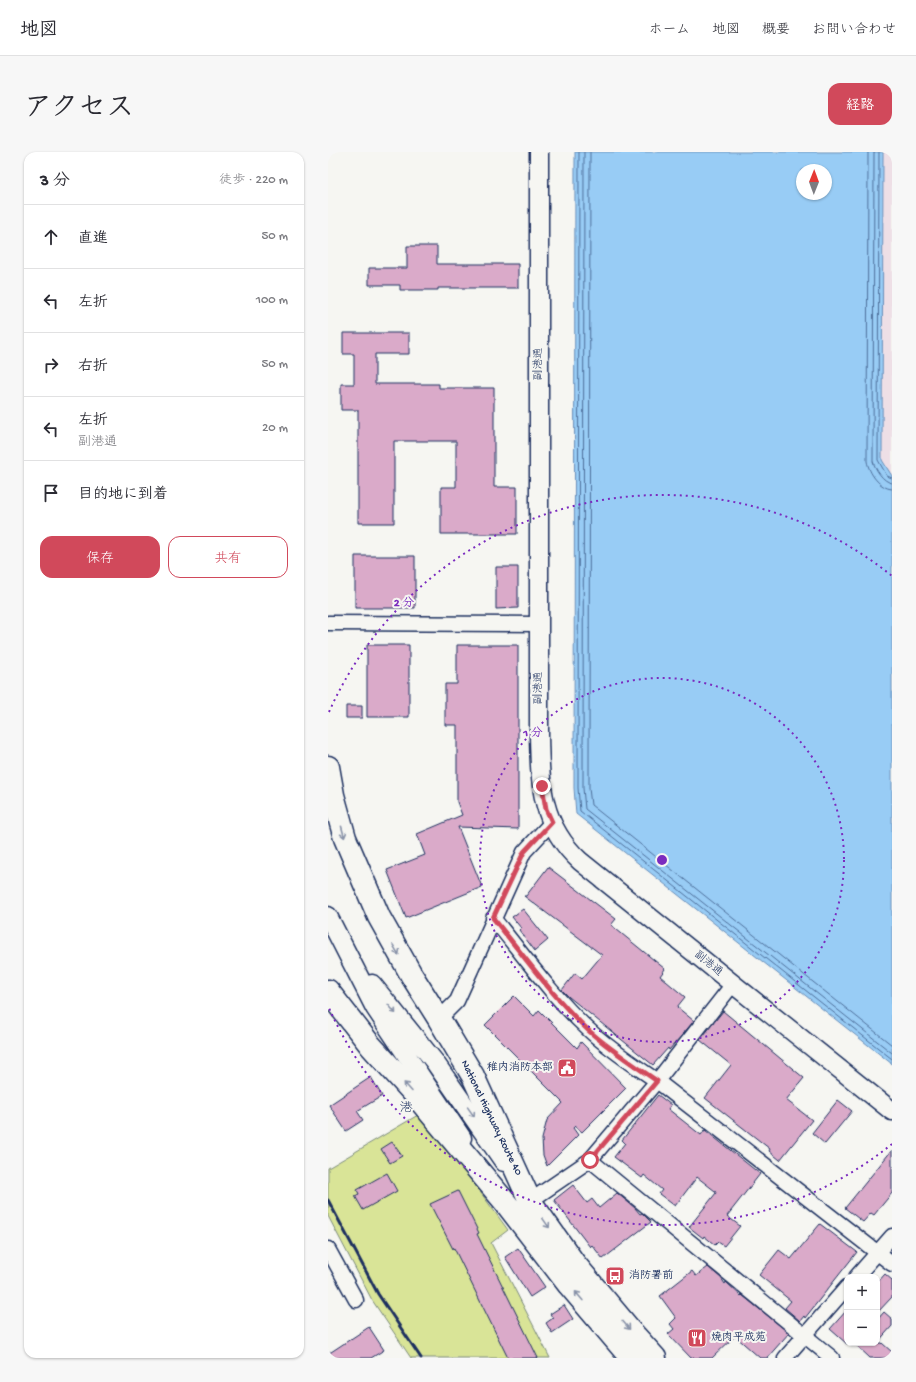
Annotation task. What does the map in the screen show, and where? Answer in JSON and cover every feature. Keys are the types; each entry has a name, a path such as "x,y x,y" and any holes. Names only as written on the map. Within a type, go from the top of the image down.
{"highway":[{"name":"National Highway Route 40","path":"328,767 333,795 345,838 363,882 394,946 473,1076 530,1201 574,1263 655,1358"},
{"path":"328,990 371,1046 411,1090 505,1202 569,1284 631,1358"}],"street":[{"name":"副港通","path":"539,152 540,765 546,809 560,838 568,850 580,861 892,1111"},
{"path":"328,623 540,624"},
{"path":"439,1019 457,1001 493,918 524,852 552,822"},
{"path":"328,916 375,1008 505,1202"},
{"path":"493,918 555,995 589,1030 892,1264"},
{"path":"349,957 438,1066 530,1201 590,1160 657,1081 733,984"},
{"path":"590,1160 832,1358"},
{"path":"859,1274 892,1236"},
{"path":"328,1249 356,1300"},
{"path":"784,1358 844,1290"}],"shaded area":[{"path":"883,152 892,152 892,476 882,460"}],"green space":[{"path":"418,1115 457,1160 508,1230 491,1243 550,1358 411,1358 372,1300 328,1216 328,1168"}],"water":[{"path":"575,152 883,152 882,460 892,476 892,1064 576,814 574,788"}],"building":[{"path":"407,246 437,246 437,264 518,264 518,288 438,288 438,290 400,290 400,285 369,285 369,268 407,268"},
{"path":"343,333 409,333 409,354 375,354 375,384 439,384 439,388 494,388 494,487 517,487 517,534 441,534 441,487 456,487 456,441 394,441 394,523 358,523 358,410 341,410 341,384 354,384 354,354 343,354"},
{"path":"355,556 415,556 415,608 355,608"},
{"path":"496,567 518,567 518,608 496,609"},
{"path":"367,645 409,645 409,717 367,717"},
{"path":"457,645 518,645 518,829 458,827 482,887 406,918 387,870 425,855 417,834 462,815 457,802 457,725 445,725 445,684 457,684"},
{"path":"346,706 362,706 362,718 346,718"},
{"path":"548,867 616,919 611,925 665,969 660,976 685,997 677,1007 694,1021 669,1050 668,1048 653,1065 562,990 575,973 582,979 602,955 524,896 526,896"},
{"path":"523,909 548,940 535,951 519,930 521,928 512,917"},
{"name":"稚内消防本部","path":"514,996 534,1016 539,1010 577,1048 581,1042 626,1088 582,1132 575,1126 573,1128 578,1135 547,1166 543,1155 542,1139 547,1120 563,1103 485,1025"},
{"path":"723,1011 804,1078 786,1100 812,1120 780,1160 769,1151 770,1149 705,1098 731,1065 700,1040"},
{"path":"371,1077 382,1096 357,1111 363,1120 346,1131 329,1105"},
{"path":"658,1095 671,1105 668,1109 701,1135 705,1130 760,1174 727,1216 740,1226 724,1246 718,1242 715,1245 689,1227 716,1193 715,1191 697,1177 675,1206 659,1194 662,1190 644,1175 642,1178 614,1157 625,1143 622,1140"},
{"path":"838,1100 852,1111 825,1144 812,1133"},
{"path":"392,1142 402,1156 390,1163 381,1149"},
{"path":"892,1150 892,1193 874,1215 871,1213 863,1222 845,1208"},
{"path":"387,1173 397,1191 363,1210 355,1196 359,1194 357,1190"},
{"path":"573,1185 587,1203 592,1199 599,1208 617,1193 651,1222 603,1259 592,1245 590,1247 554,1200"},
{"path":"458,1191 479,1233 477,1234 538,1358 508,1358 454,1248 453,1249 430,1204"},
{"path":"820,1224 857,1252 805,1318 804,1316 800,1321 785,1308 791,1301 759,1275 779,1250 791,1259"},
{"path":"518,1248 545,1287 530,1297 505,1257"},
{"path":"708,1267 721,1278 725,1284 726,1282 741,1296 742,1295 789,1333 767,1358 760,1358 735,1336 712,1358 691,1358 668,1334 674,1329 670,1324 676,1318 660,1296 692,1271 696,1276"},
{"path":"885,1274 892,1280 892,1297 880,1310 880,1280"},
{"path":"564,1305 573,1319 552,1333 546,1323 553,1318 550,1314"},
{"path":"884,1312 892,1319 892,1326 880,1340 880,1317"},
{"path":"844,1313 844,1341 830,1329"},
{"path":"369,1327 384,1350 371,1358 328,1358 328,1354"},
{"path":"880,1343 882,1343 892,1352 892,1358 870,1358 857,1346 880,1346"}],"railway":[{"path":"328,1200 378,1294 421,1358"}],"place":[{"name":"稚内消防本部","path":"567,1068"},
{"name":"消防署前","path":"615,1276"},
{"name":"焼肉平成苑","path":"697,1338"}],"district":[{"name":"港","path":"406,1108"}],"route":[{"path":"542,786 546,809 552,822 524,852 493,918 555,995 589,1030 624,1058 657,1081 590,1160"}]}
